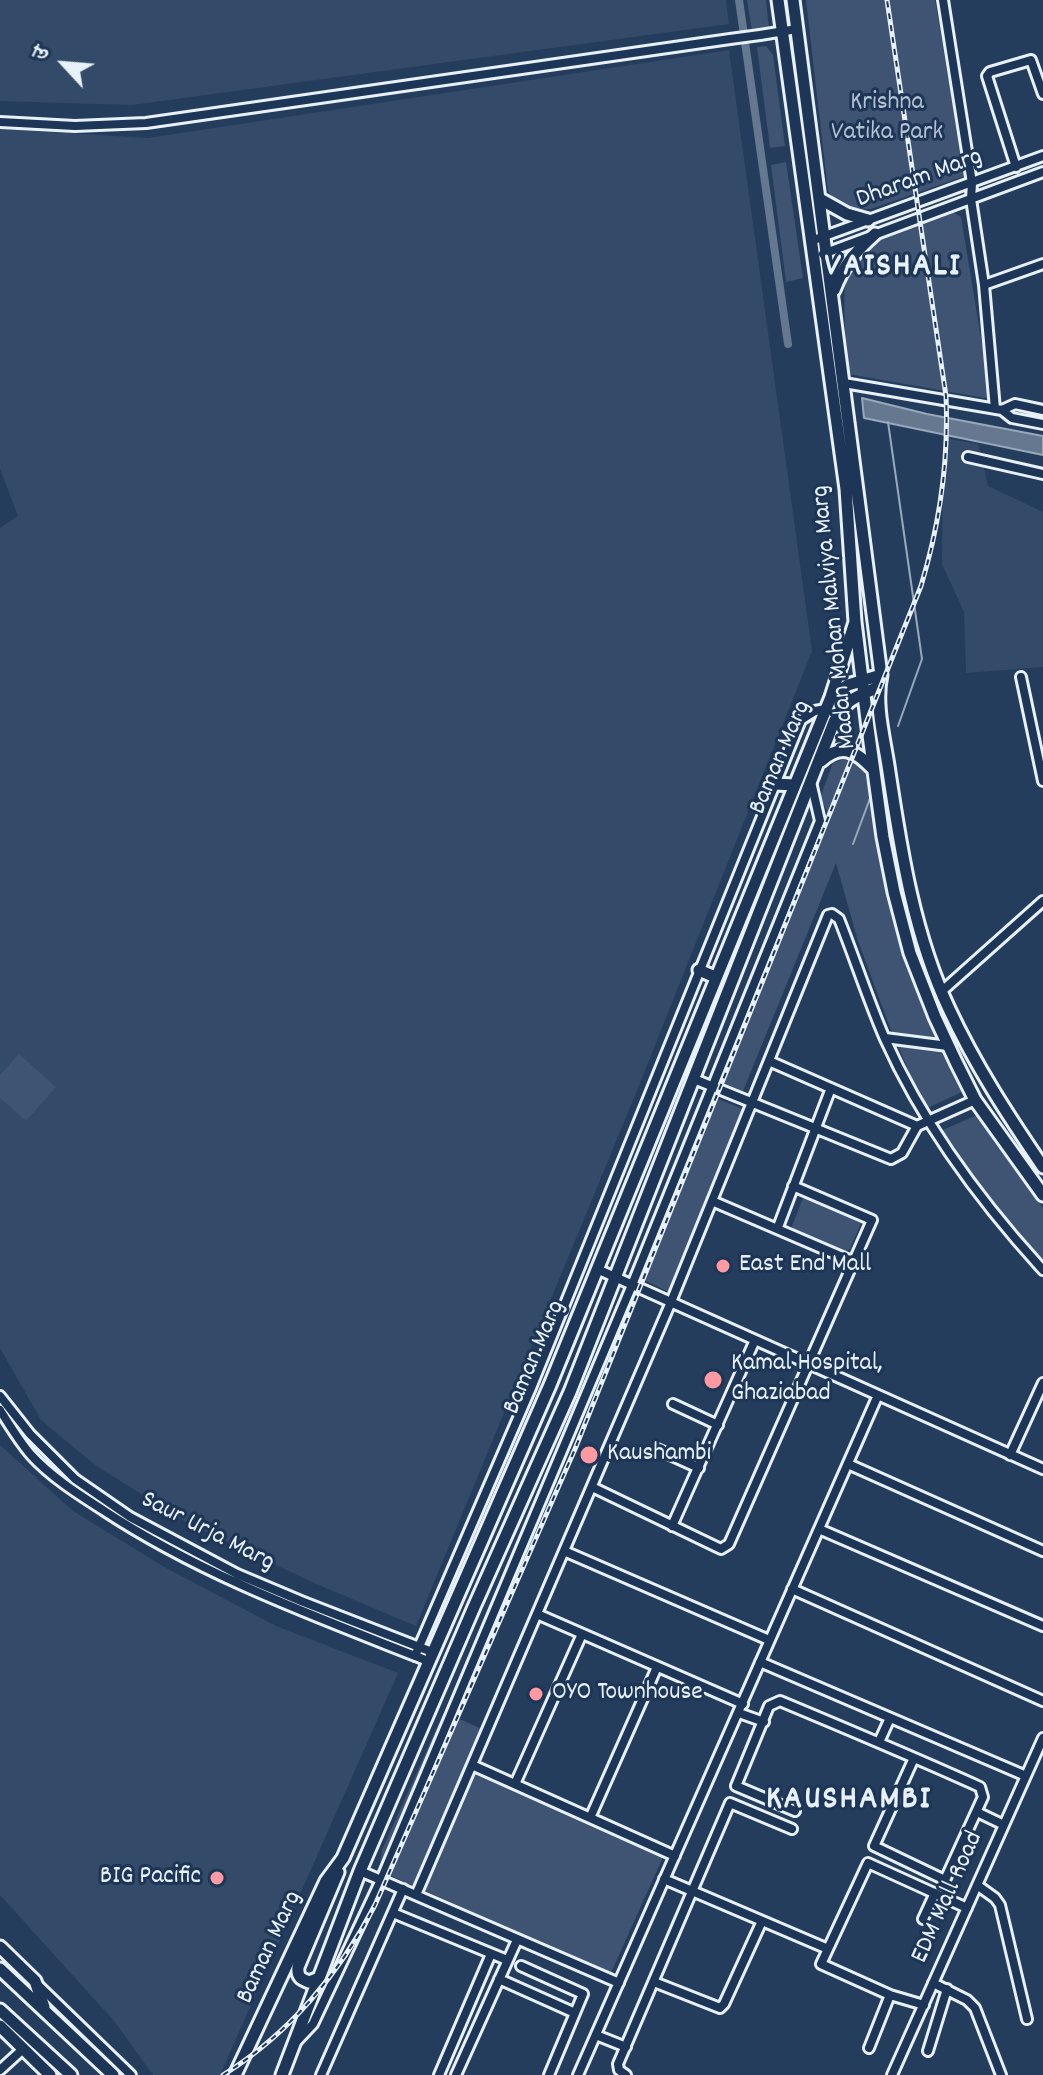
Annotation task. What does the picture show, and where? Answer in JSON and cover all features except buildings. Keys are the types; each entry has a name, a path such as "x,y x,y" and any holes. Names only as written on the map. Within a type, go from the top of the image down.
{"main road":[{"name":"Madan Mohan Malviya Marg","path":"778,0 846,489 855,622 886,850 910,953 948,1046 975,1100 1043,1195"},
{"name":"Madan Mohan Malviya Marg","path":"793,0 833,295 897,829 909,887 925,949 972,1054 1043,1167"},
{"path":"820,199 847,214 868,220"},
{"path":"833,295 852,255 875,234"},
{"path":"828,703 855,622"},
{"name":"Baman Marg","path":"282,2075 360,1871 570,1392 842,707 863,688 879,681"},
{"name":"Baman Marg","path":"235,2075 326,1881 343,1858 550,1385 828,703 848,685 863,688"},
{"path":"818,764 830,754 845,750 861,757 874,769"},
{"path":"775,784 794,785"},
{"path":"699,970 715,977"},
{"path":"695,1026 719,1015"},
{"path":"689,1041 706,1048"},
{"path":"1019,1164 1033,1153"},
{"path":"496,1505 516,1513"},
{"path":"487,1524 507,1533"},
{"path":"319,1978 309,1982 297,1972 343,1858"},
{"path":"0,1947 35,1981 46,2012"},
{"path":"0,1969 113,2075"},
{"path":"0,2010 71,2075"},
{"path":"0,2026 50,2075"}],"street":[{"path":"943,0 972,183 971,199 998,409"},
{"path":"0,122 75,126 146,123 797,29"},
{"path":"1016,167 987,76 990,72 1029,59 1043,94"},
{"name":"Dharam Marg","path":"811,241 1043,156"},
{"name":"Dharam Marg","path":"813,258 1043,172"},
{"path":"984,285 1043,264"},
{"path":"844,383 998,409 1012,418 1043,424"},
{"path":"998,409 1015,404 1043,410"},
{"path":"968,457 1043,474"},
{"path":"1021,677 1043,781"},
{"path":"417,1651 531,1388 801,720 828,703"},
{"path":"292,2047 313,2024 381,1880 632,1285 820,821 811,782"},
{"path":"942,991 1043,901"},
{"path":"416,1895 671,1302 825,918 832,914 839,919 885,1038 946,1151 999,1222 1043,1270"},
{"path":"885,1038 948,1046"},
{"path":"769,1061 917,1126"},
{"path":"694,1079 891,1159 902,1153 917,1126 975,1100"},
{"path":"778,1227 831,1088"},
{"path":"592,1487 721,1549 727,1547 872,1220 793,1186"},
{"path":"712,1201 854,1262"},
{"path":"597,1269 1043,1469"},
{"path":"672,1526 755,1340"},
{"path":"1010,1455 1043,1383"},
{"path":"578,2075 878,1395"},
{"name":"Saur Urja Marg","path":"0,1396 30,1434 75,1479 130,1517 237,1574 417,1651"},
{"path":"673,1404 718,1425"},
{"name":"Saur Urja Marg","path":"0,1410 16,1437 33,1457 123,1524 232,1580 430,1656"},
{"path":"657,1449 699,1468"},
{"path":"848,1464 1043,1551"},
{"path":"819,1529 1043,1626"},
{"path":"564,1551 769,1640"},
{"path":"792,1589 1043,1701"},
{"path":"537,1614 657,1667 764,1722"},
{"path":"515,1784 582,1634"},
{"path":"760,1662 1026,1776"},
{"path":"590,1818 657,1667"},
{"path":"795,1811 736,1786 769,1706 780,1701 879,1742 980,1787 983,1797 945,1880 874,1846 914,1758"},
{"path":"879,1742 890,1718"},
{"name":"EDM Mall Road","path":"892,2075 1043,1738"},
{"path":"472,1765 675,1856"},
{"path":"626,2075 618,2068 626,2047 730,1803 792,1829"},
{"path":"977,1812 1004,1825"},
{"path":"924,2005 890,1995 821,1964 868,1863 967,1908"},
{"path":"360,1871 619,1983"},
{"path":"664,1879 828,1949"},
{"path":"977,1885 1000,1905 1027,2019"},
{"path":"321,2075 403,1889"},
{"path":"923,1919 935,1893"},
{"path":"393,1913 507,1960"},
{"path":"654,1982 720,2008 762,1921"},
{"path":"456,2075 517,1940"},
{"path":"439,2075 491,1954"},
{"path":"521,1966 583,1994 549,2075"},
{"path":"499,1979 575,2013"},
{"path":"35,1981 131,2075"},
{"path":"933,1983 967,2000 975,2008 1001,2075"},
{"path":"928,2051 947,1989"},
{"path":"869,2048 890,1995"},
{"path":"596,2035 626,2047"},
{"path":"0,2070 23,2049"}],"shaded area":[{"path":"0,0 726,0 729,24 132,105 0,101"},
{"path":"729,50 812,651 636,1093 416,1626 314,1583 186,1522 95,1465 41,1420 0,1348 0,528 18,516 0,469 0,129 148,138"},
{"path":"862,398 1043,436 1043,455 864,418"},
{"path":"943,438 978,444 988,486 1043,512 1043,667 966,673 964,612 942,564"},
{"path":"0,1445 73,1511 166,1568 276,1626 398,1673 220,2075 153,2075 114,2021 0,1895"}],"green space":[{"path":"747,0 766,0 769,29 752,31"},
{"name":"Krishna Vatika Park","path":"806,0 935,0 965,176 871,209 846,206 832,196 828,191"},
{"path":"766,46 773,55 785,146 770,148 757,47"},
{"path":"786,162 803,278 786,282 771,165"},
{"path":"953,212 961,217 991,399 848,374 844,301 849,267 858,256 883,239"},
{"path":"844,759 855,762 865,772 880,858 899,939 923,1010 962,1092 925,1109 858,941 836,863 743,1091 720,1082 831,818 820,798 833,763"},
{"path":"19,1054 56,1087 26,1121 0,1098 0,1075"},
{"path":"713,1097 743,1109 671,1293 644,1280"},
{"path":"977,1115 1043,1208 1043,1267 967,1175 938,1132"},
{"path":"803,1198 861,1223 850,1249 845,1252 791,1229"},
{"path":"444,1712 482,1729 415,1883 411,1885 383,1872 380,1863 382,1850"},
{"path":"471,1771 663,1857 610,1975 426,1891 425,1879"}],"waterway":[{"path":"739,0 788,344"},
{"path":"888,422 922,659 898,726"},
{"path":"853,844 872,793"}],"railway":[{"path":"223,2075 270,2041 311,2000 346,1954 375,1905 575,1449 921,586 942,492 946,396 887,0"}],"place":[{"name":"East End Mall","path":"723,1266"},
{"name":"Kamal Hospital, Ghaziabad","path":"713,1380"},
{"name":"Kaushambi","path":"589,1455"},
{"name":"OYO Townhouse","path":"536,1694"},
{"name":"BIG Pacific","path":"217,1878"}],"district":[{"name":"VAISHALI","path":"893,269"},
{"name":"KAUSHAMBI","path":"849,1802"}]}
